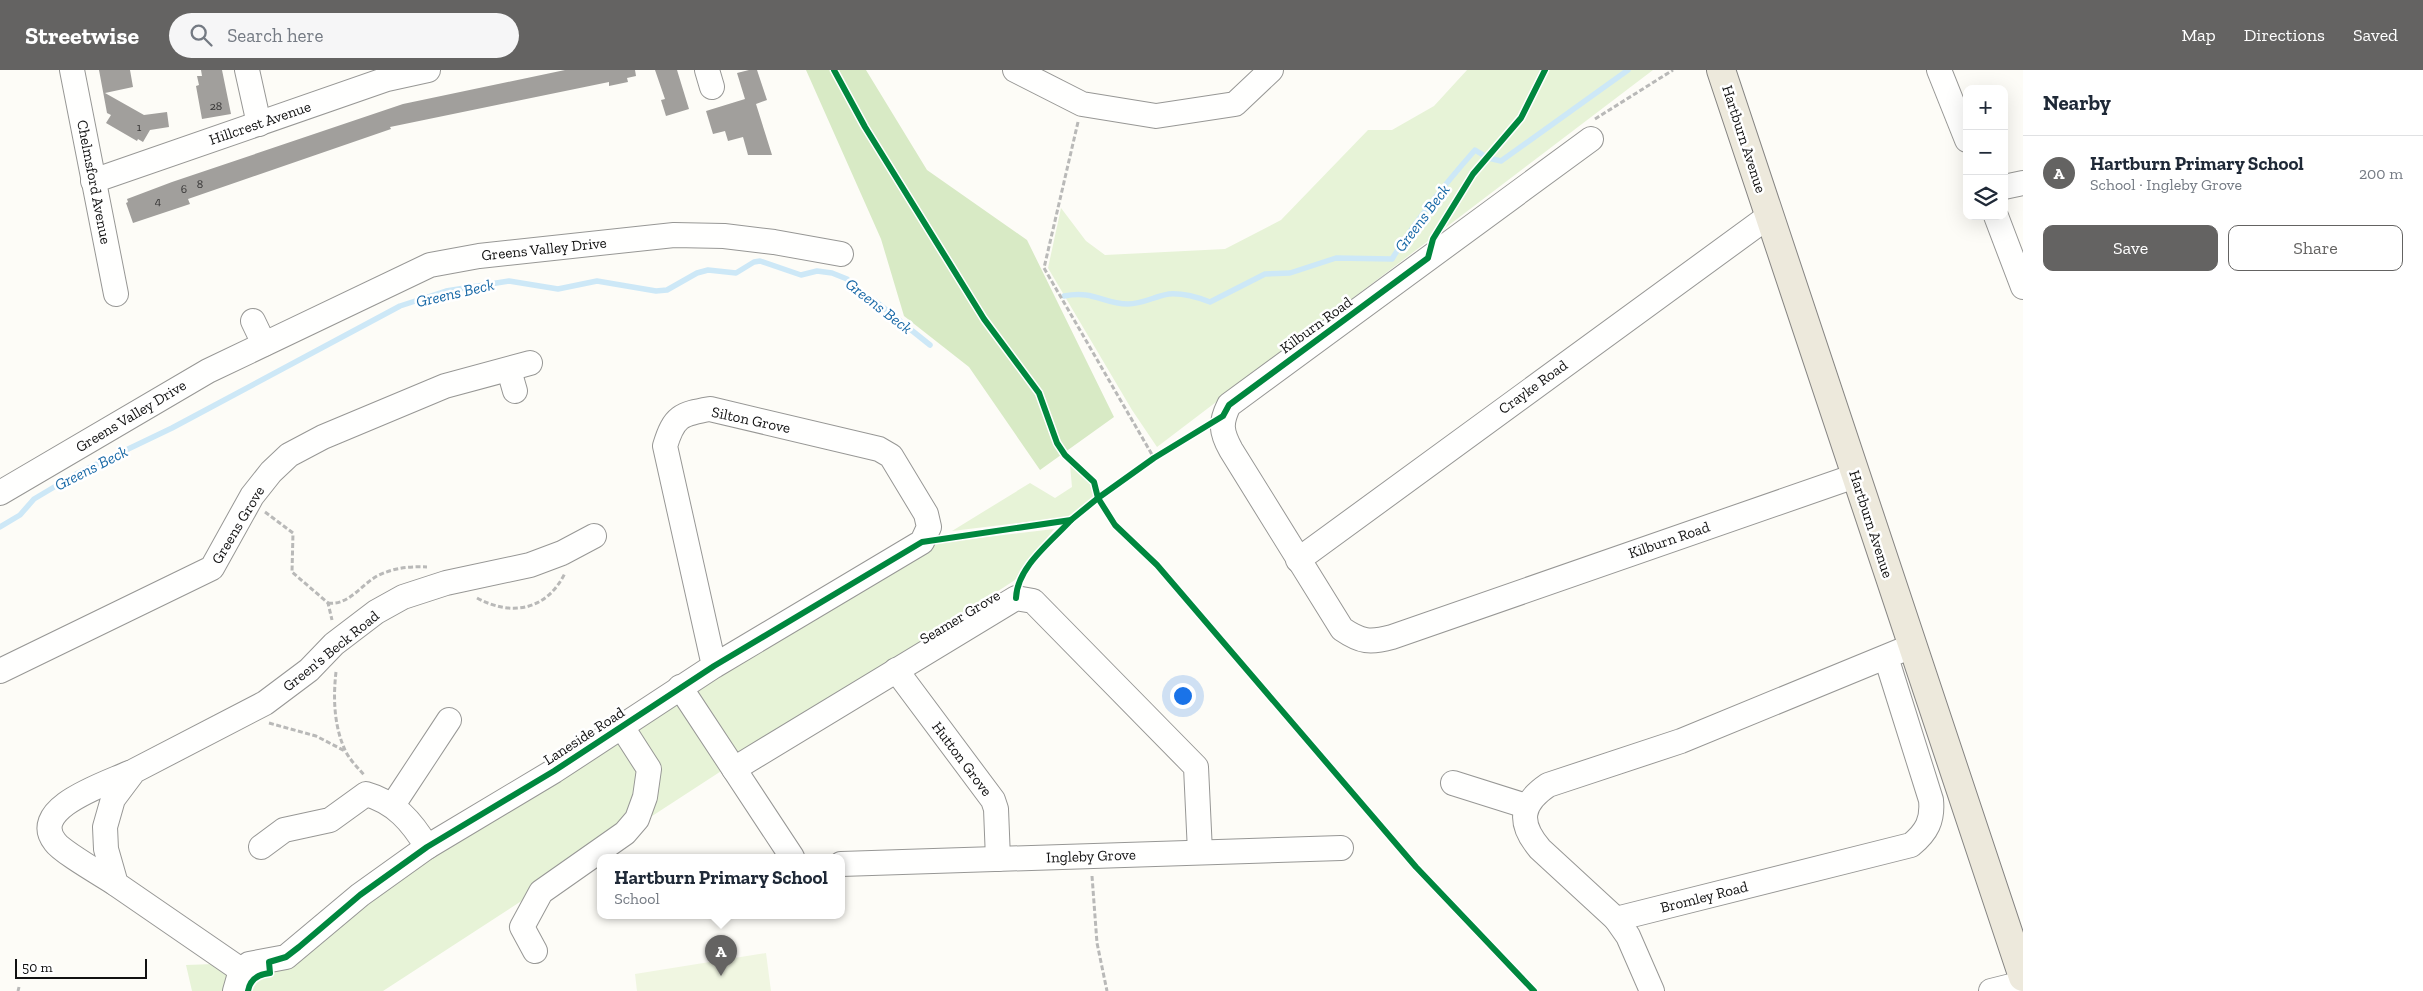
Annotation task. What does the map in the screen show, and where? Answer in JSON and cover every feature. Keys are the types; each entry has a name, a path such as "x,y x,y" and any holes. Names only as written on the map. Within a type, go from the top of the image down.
{"main road":[{"name":"Hartburn Avenue","path":"1721,70 2023,977"}],"street":[{"name":"Chelmsford Avenue","path":"72,70 116,294"},
{"path":"247,70 260,124"},
{"name":"Hillcrest Avenue","path":"93,181 387,79 428,70"},
{"path":"1015,70 1082,104 1156,116 1235,104 1271,70"},
{"path":"1939,70 1963,130"},
{"name":"Kilburn Road","path":"1578,143 1229,405 1221,424 1224,437 1342,629 1358,640 1376,641 1855,476"},
{"path":"2008,187 2023,183"},
{"name":"Crayke Road","path":"1298,560 1769,216"},
{"path":"1998,220 2023,287"},
{"name":"Greens Valley Drive","path":"0,494 208,371 430,265 479,256 674,235 741,238 840,254"},
{"path":"253,321 264,344"},
{"name":"Greens Grove","path":"0,671 189,571 212,568 252,496 289,455 323,437 445,386 518,374"},
{"name":"Silton Grove","path":"714,666 665,446 670,428 685,413 710,409 879,449 892,456 926,514 929,527 922,542"},
{"name":"Green's Beck Road","path":"238,981 116,884 55,842 50,829 52,815 63,804 134,771 265,703 309,670 334,644 376,612 403,597 446,583 530,565 562,553 594,536"},
{"name":"Laneside Road","path":"238,981 249,964 286,957 360,895 427,847 554,771 714,666 922,542"},
{"name":"Seamer Grove","path":"734,769 896,670 966,641 1016,598 1033,601 1196,767 1200,852"},
{"path":"1652,991 1628,936 1616,919 1540,849 1529,836 1525,821 1526,806 1535,794 1548,785 1681,741 1912,646"},
{"name":"Bromley Road","path":"1616,919 1910,845 1922,836 1929,824 1932,813 1931,800 1886,658"},
{"name":"Hutton Grove","path":"896,670 993,800 996,809 998,859"},
{"path":"680,687 790,854"},
{"path":"261,848 284,830 330,820 380,799 449,720"},
{"path":"534,951 512,925 541,892 625,833 636,819 645,797 649,769 622,727"},
{"name":"Green's Beck Road","path":"116,884 106,849 105,827 113,799 134,771"},
{"path":"1453,783 1526,806"},
{"path":"380,799 403,815 427,847"},
{"name":"Ingleby Grove","path":"845,864 1342,848"},
{"path":"1991,991 2023,984"}],"path":[{"path":"1578,143 1586,125 1673,70"},
{"path":"1082,104 1044,268 1154,458"},
{"path":"1146,464 1162,453"},
{"path":"261,510 293,533 292,572 328,603 332,621 330,636 338,654 333,697 337,724 346,751 380,799"},
{"path":"328,603 342,602 371,580 390,570 414,566 434,568"},
{"path":"474,596 490,605 505,608 521,608 536,604 549,597 565,574 567,567"},
{"path":"248,712 253,720 289,727 316,736 346,751"},
{"path":"1092,856 1097,943 1107,991"}],"green space":[{"path":"806,70 866,70 927,170 1027,240 1114,417 1040,470 969,367 904,316 881,239"},
{"path":"1467,70 1653,70 1157,447 1132,410 1048,268 1061,208 1086,241 1105,255 1225,249 1281,220 1368,130 1392,130 1434,106"},
{"path":"1070,465 1103,491 1068,517 952,531 1030,483 1055,498 1072,487"},
{"path":"1054,529 1015,580 383,991 192,991 186,965 269,962 268,957 929,544"},
{"path":"766,953 771,991 637,991 635,974"}],"building":[{"path":"99,70 130,70 133,87 105,93 144,115 167,112 169,127 150,130 143,142 138,139 137,141 106,123 111,115 107,113"},
{"path":"201,70 222,70 231,114 202,119 196,86 199,85 197,76 202,76"},
{"path":"565,70 635,70 636,76 627,78 628,82 609,86 609,82 390,127 391,129 188,199 190,204 133,223 126,203 128,202 127,199 172,182 403,104"},
{"path":"655,70 677,70 689,109 666,116 661,100 665,99"},
{"path":"757,70 767,100 756,104 772,155 748,155 743,137 728,141 725,131 713,134 706,111 745,99 737,73"}],"waterway":[{"name":"Greens Beck","path":"1064,296 1083,295 1128,304 1175,294 1200,298 1210,302 1265,274 1290,273 1336,258 1392,259 1431,203 1475,150 1488,158 1501,161 1628,70"},
{"name":"Greens Beck","path":"0,527 20,515 34,499 76,474 172,428 400,306 446,291 509,281 558,289 597,281 656,291 667,290 697,273 708,270 736,273 754,262 760,261 801,275 817,271 832,273 847,279 859,294 875,301 930,345"}],"cycle path":[{"path":"834,70 865,127 984,319 1039,393 1057,443 1065,455 1094,482 1098,498 1115,525 1157,565 1416,867 1534,991"},
{"path":"248,991 251,983 256,978 270,973 269,962 286,957 360,895 427,847 554,771 714,666 922,542 1071,520 1154,458 1223,416 1229,405 1428,258 1433,239 1473,174 1521,118 1545,70"},
{"path":"1016,598 1022,576 1029,565 1071,520"}],"place":[{"name":"Hartburn Primary School","path":"721,976"}]}
